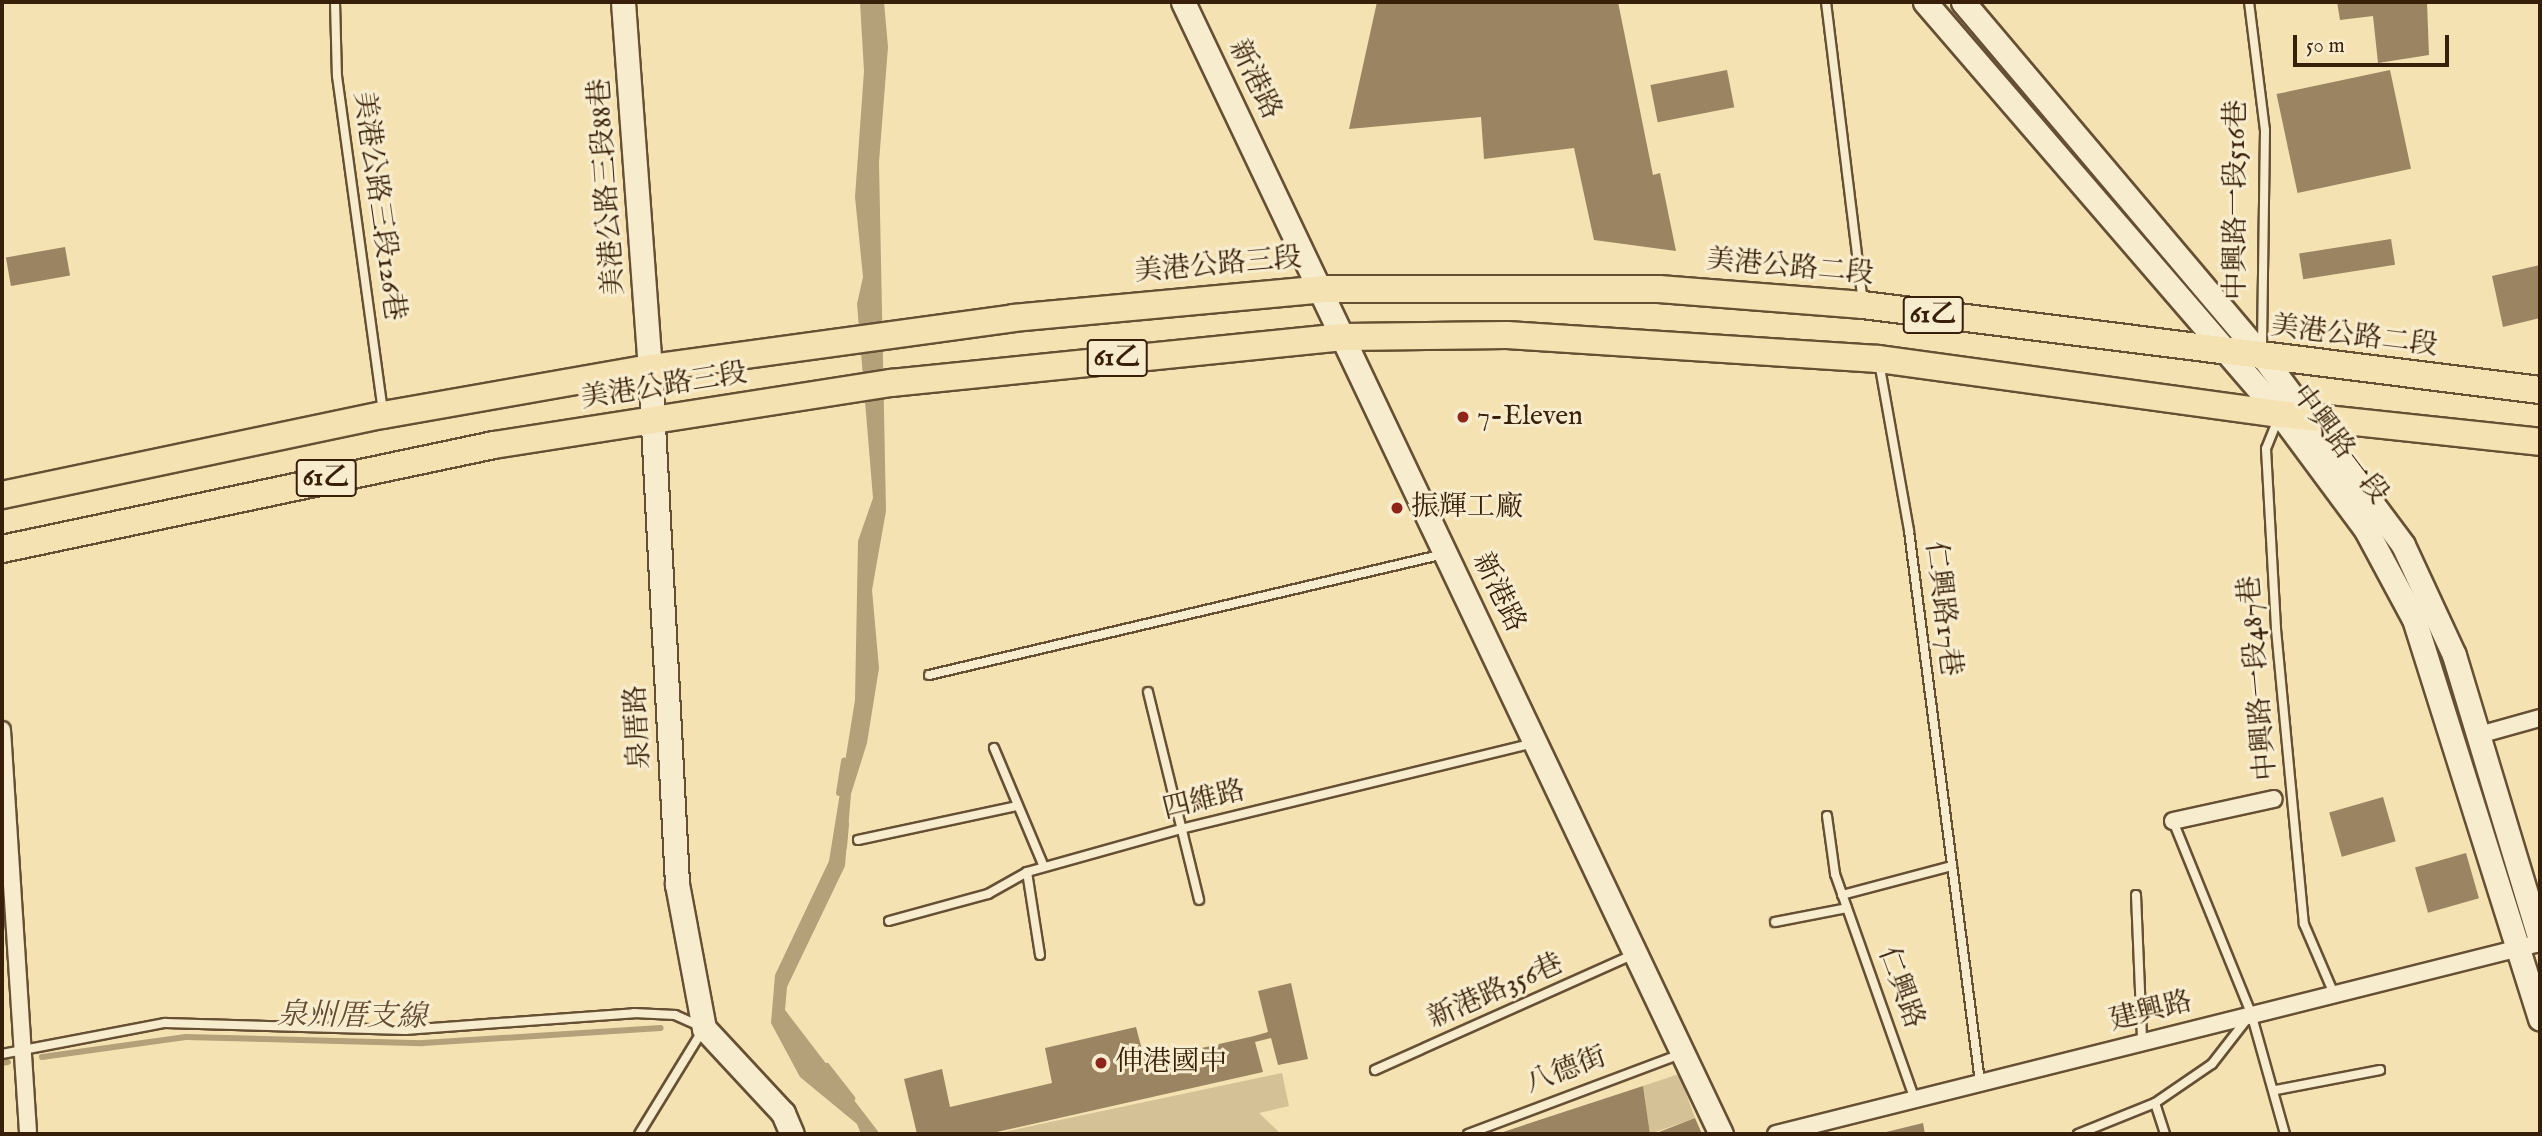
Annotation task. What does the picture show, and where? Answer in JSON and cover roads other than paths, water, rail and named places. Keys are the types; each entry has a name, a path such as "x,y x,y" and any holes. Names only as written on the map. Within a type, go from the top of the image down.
{"main road":[{"name":"美港公路三段","path":"2,495 383,415 650,368 862,338 1152,302 1323,289"},
{"name":"美港公路二段","path":"1323,289 1659,289 1863,305 2227,355 2540,390"},
{"name":"61乙","path":"1344,337 1520,335 1878,359 2280,414 2540,442"},
{"name":"美港公路三段","path":"2,549 494,445 891,383 1344,337"}],"street":[{"name":"美港公路三段88巷","path":"623,2 653,421"},
{"name":"新港路","path":"1183,2 1323,289 1721,1134"},
{"name":"中興路一段","path":"1925,2 2280,414 2366,530 2414,619 2533,944"},
{"name":"中興路一段","path":"1963,2 2263,357 2312,418 2403,545 2454,654 2479,734 2533,944 2540,1019"},
{"name":"泉厝路","path":"653,421 677,884 704,1028"},
{"path":"2479,734 2540,718"},
{"path":"2,730 28,1134"},
{"path":"2173,821 2274,799"},
{"name":"建興路","path":"1776,1134 1914,1097 2533,944"},
{"path":"704,1028 783,1113 792,1134"}],"lane":[{"name":"美港公路三段126巷","path":"335,2 337,76 383,415"},
{"path":"1826,2 1863,305"},
{"name":"中興路一段516巷","path":"2249,2 2265,130 2263,357"},
{"path":"2263,357 2280,414"},
{"name":"仁興路17巷","path":"1878,359 1909,531 1980,1082"},
{"name":"中興路一段487巷","path":"2280,414 2266,449 2276,629 2304,924 2334,994"},
{"path":"929,675 1446,554"},
{"path":"1148,692 1199,900"},
{"name":"四維路","path":"889,920 988,894 1027,872 1044,867 1181,830 1536,743"},
{"path":"994,748 1016,806 1044,867"},
{"path":"858,840 1016,806"},
{"name":"仁興路","path":"1827,816 1842,895 1914,1097"},
{"path":"2173,821 2251,1013 2276,1090 2285,1134"},
{"path":"1842,895 1952,866"},
{"path":"1027,872 1040,955"},
{"path":"2136,895 2142,1041"},
{"path":"1776,922 1847,908"},
{"name":"新港路356巷","path":"1375,1070 1635,954"},
{"path":"2,1054 165,1023 405,1030 634,1013 674,1015 704,1028 639,1134"},
{"path":"2078,1134 2155,1103 2212,1065 2251,1013"},
{"name":"八德街","path":"1468,1134 1681,1054"},
{"path":"2276,1090 2381,1070"},
{"path":"2155,1103 2165,1134"}],"waterway":[{"path":"839,793 844,760"},
{"path":"844,847 846,824"},
{"name":"泉州厝支線","path":"42,1057 186,1037 423,1043 661,1028"},
{"name":"泉州厝支線","path":"2,1063 8,1062"},
{"path":"827,1066 852,1098"}],"place":[{"name":"7-Eleven","path":"1463,417"},
{"name":"振輝工廠","path":"1397,508"},
{"name":"伸港國中","path":"1101,1063"}]}
